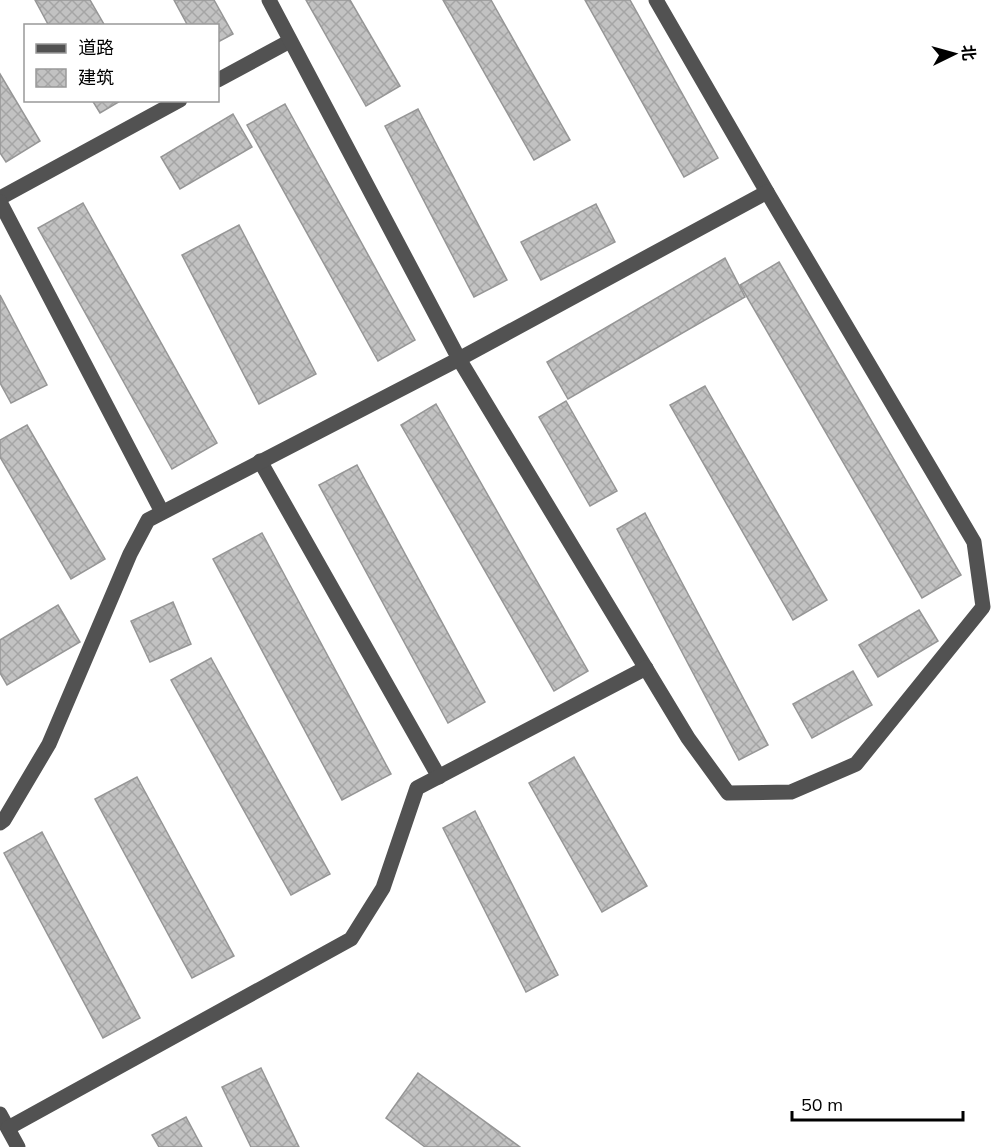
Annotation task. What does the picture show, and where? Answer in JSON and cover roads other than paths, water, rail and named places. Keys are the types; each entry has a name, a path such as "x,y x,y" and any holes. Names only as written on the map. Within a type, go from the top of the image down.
{"street":[{"path":"269,0 459,359 688,738 728,793 791,792 856,764 983,607 974,542 656,0"},
{"path":"219,79 290,41"},
{"path":"162,512 0,200 176,102"},
{"path":"0,823 4,820 49,744 130,554 148,520 459,359 767,192"},
{"path":"260,461 439,777"},
{"path":"8,1128 351,939 383,888 417,788 646,668"},
{"path":"0,1114 18,1147"}]}
